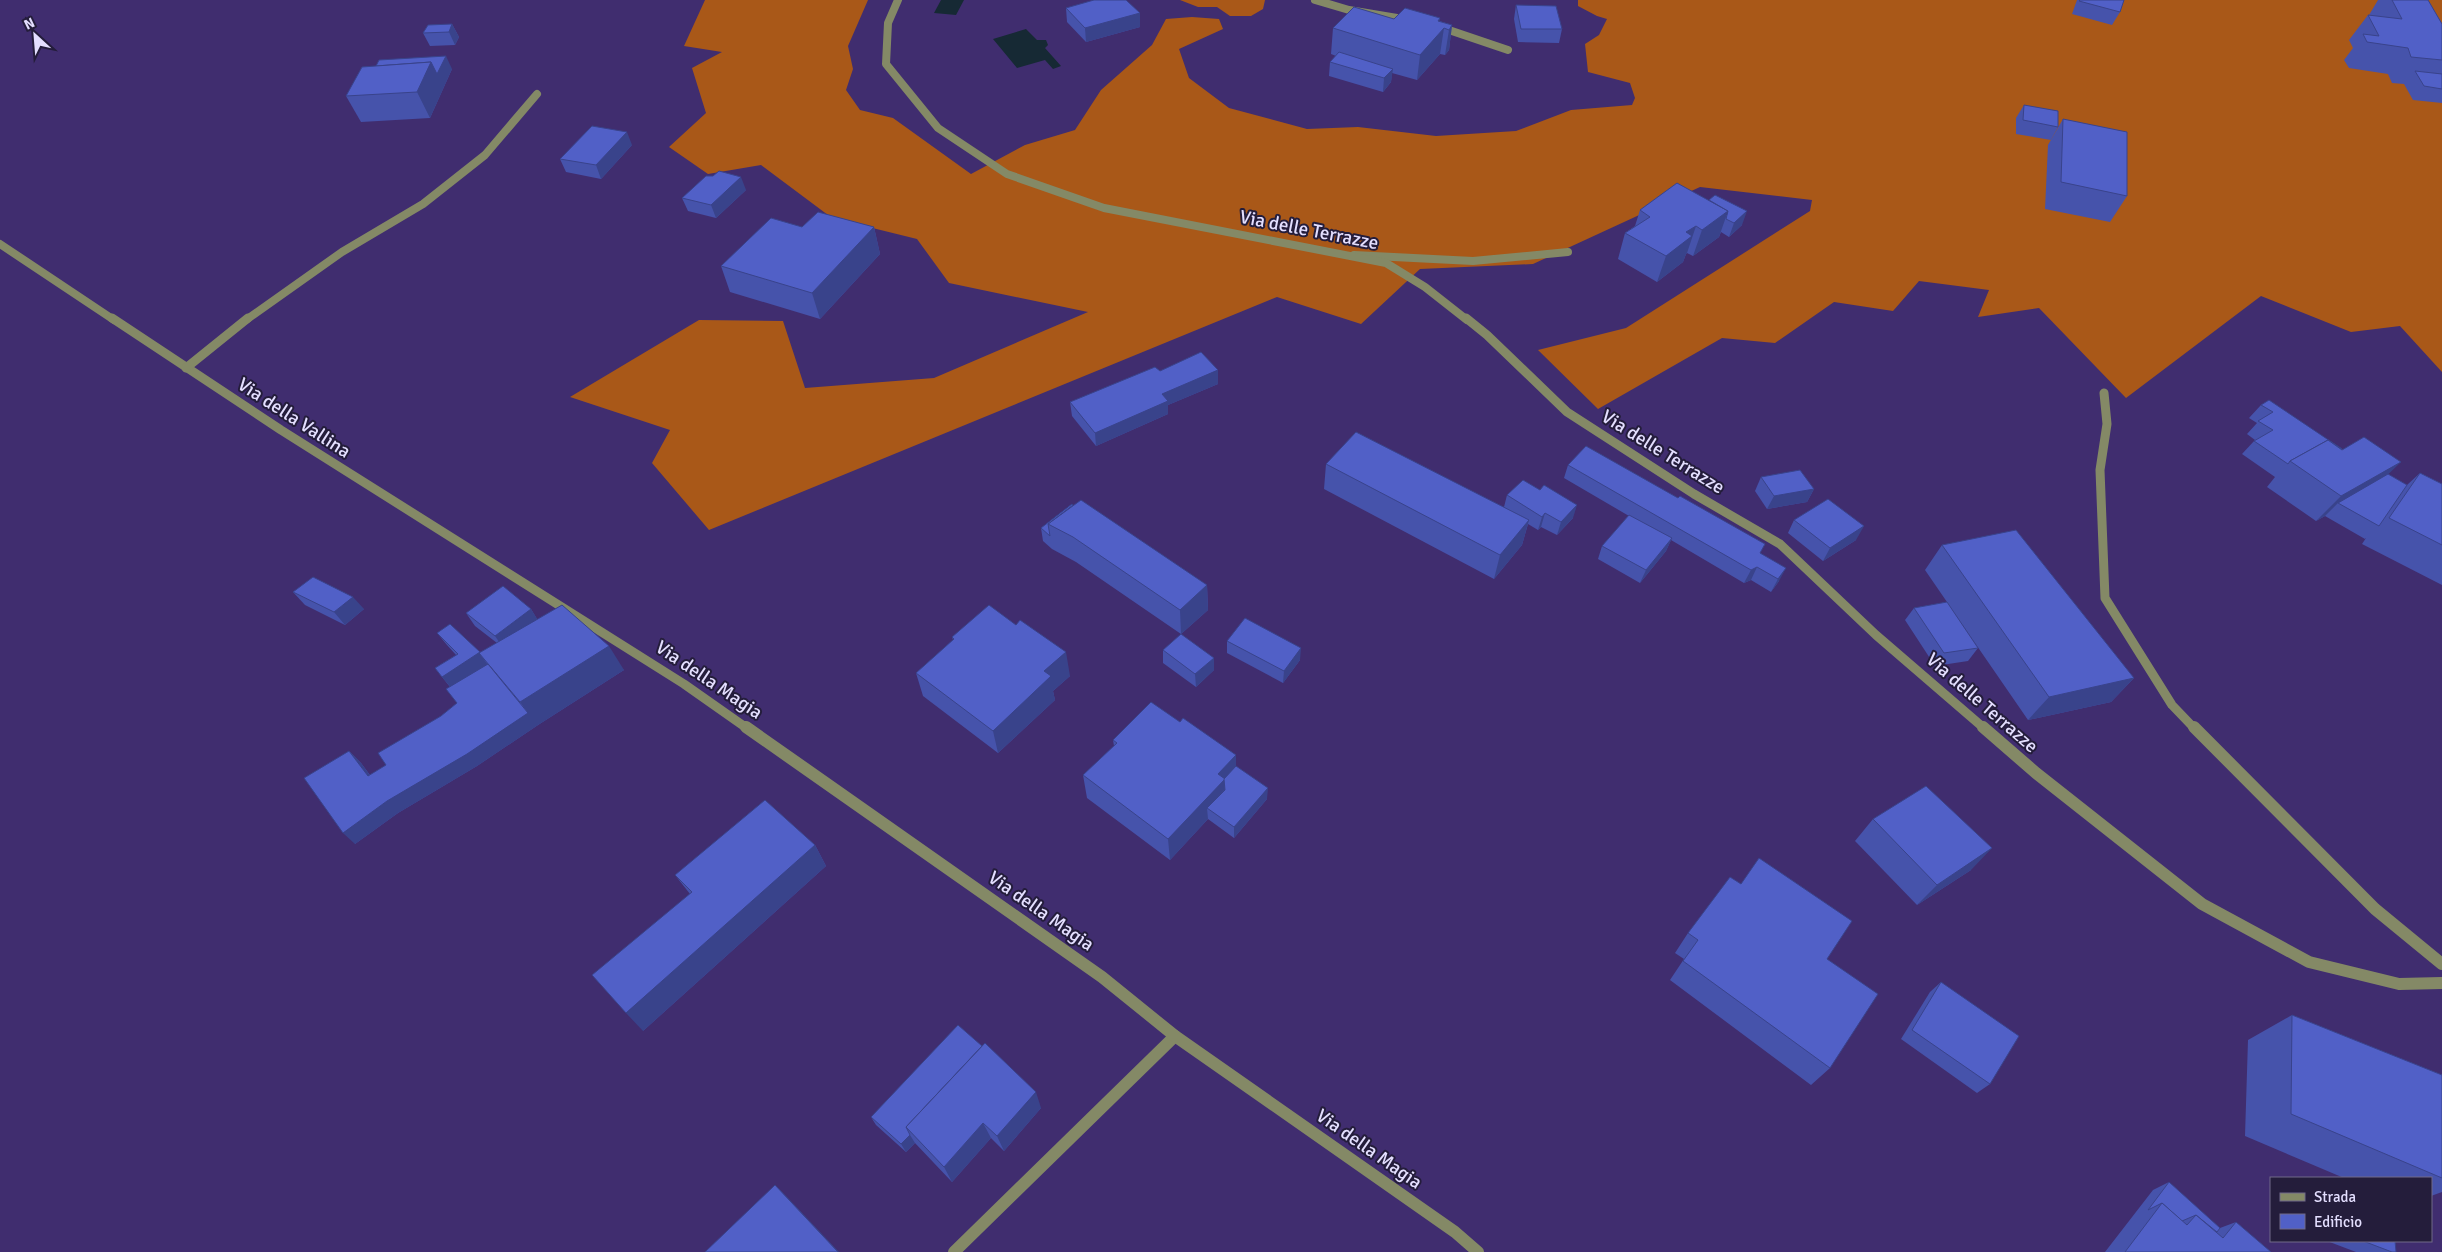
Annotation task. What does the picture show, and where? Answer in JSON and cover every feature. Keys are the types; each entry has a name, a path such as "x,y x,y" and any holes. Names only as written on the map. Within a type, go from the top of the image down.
{"street":[{"name":"Via delle Terrazze","path":"898,0 888,23 886,64 938,128 1007,174 1104,208 1386,262 1425,287 1487,335 1567,412 1694,494 1780,544 1876,636 2036,772 2202,904 2309,962 2399,984 2442,983"},
{"path":"1315,0 1349,10 1413,21"},
{"path":"1432,24 1508,50"},
{"path":"186,368 240,324 342,252 423,204 485,155 537,94"},
{"name":"Via della Vallina","path":"0,244 186,368 535,592 575,614"},
{"path":"1352,255 1473,261 1568,252"},
{"path":"2104,393 2107,424 2100,470 2105,598 2172,705 2375,909 2442,964"},
{"name":"Via della Magia","path":"575,614 684,684 1094,971 1175,1036 1455,1232 1478,1252"},
{"path":"954,1252 1175,1036"}],"shaded area":[{"path":"705,0 868,0 848,46 853,69 846,90 860,110 893,118 971,174 1025,145 1075,130 1101,90 1152,45 1166,19 1192,17 1219,19 1223,29 1179,49 1189,78 1229,108 1307,129 1358,127 1436,136 1516,131 1571,110 1632,105 1635,98 1630,83 1588,72 1585,44 1599,35 1607,19 1578,6 1578,0 2442,0 2442,372 2400,326 2351,332 2261,296 2126,398 2039,308 1978,317 1989,290 1919,281 1893,311 1834,302 1775,343 1722,338 1598,409 1538,350 1626,328 1810,211 1812,200 1700,187 1533,264 1420,269 1361,324 1277,297 709,530 652,463 670,430 570,397 699,320 783,321 805,388 934,378 1088,312 949,283 917,239 832,218 761,165 708,174 669,147 706,113 692,68 722,52 684,46"},
{"path":"1180,0 1265,0 1263,9 1251,16 1230,16 1217,7 1198,7"}],"water":[{"path":"941,0 964,0 956,15 934,13"},
{"path":"1026,29 1037,40 1046,40 1048,45 1045,48 1061,66 1053,69 1045,60 1017,68 993,39"}],"building":[{"path":"1094,0 1126,0 1140,13 1085,28 1066,8"},
{"path":"2080,0 2124,0 2120,12"},
{"path":"2392,0 2428,0 2442,24 2442,60 2411,57 2408,48 2367,42 2363,34 2379,36 2368,15 2402,19"},
{"path":"1516,5 1556,6 1562,29 1521,29"},
{"path":"1354,7 1394,19 1405,8 1440,18 1438,21 1452,25 1449,30 1444,28 1420,55 1333,28"},
{"path":"452,24 449,32 423,33 428,25"},
{"path":"1339,52 1393,69 1384,78 1330,62"},
{"path":"446,56 437,74 431,62 376,66 379,60"},
{"path":"431,62 417,92 346,96 362,67"},
{"path":"2415,71 2442,74 2442,89 2424,86"},
{"path":"2024,105 2058,111 2058,127 2023,120"},
{"path":"2063,119 2127,132 2127,196 2061,182"},
{"path":"592,126 627,132 596,165 560,159"},
{"path":"719,171 741,177 711,205 682,198 706,176 713,176"},
{"path":"1677,183 1728,211 1702,230 1696,226 1686,232 1692,236 1666,256 1625,233 1650,217 1640,210"},
{"path":"1715,195 1747,211 1734,223 1726,219 1728,211 1709,200"},
{"path":"818,212 874,227 812,293 721,266 771,218 802,227"},
{"path":"1201,352 1218,370 1162,394 1168,401 1095,433 1070,402 1155,367 1160,371"},
{"path":"2269,400 2342,449 2328,440 2290,461 2288,464 2254,441 2273,430 2258,421 2273,412 2261,405"},
{"path":"1356,432 1529,520 1500,555 1326,464"},
{"path":"2364,437 2401,462 2341,496 2290,461 2328,440 2342,450"},
{"path":"1586,446 1765,544 1760,553 1786,568 1778,579 1757,567 1751,570 1568,465"},
{"path":"1800,470 1814,489 1774,496 1761,477"},
{"path":"2420,473 2442,484 2442,545 2389,518"},
{"path":"2388,474 2407,485 2379,526 2338,503"},
{"path":"1523,480 1540,490 1544,485 1577,505 1561,522 1545,513 1542,517 1507,495"},
{"path":"1828,499 1864,526 1830,548 1794,520"},
{"path":"1081,500 1207,585 1180,610 1073,537 1048,524"},
{"path":"1072,504 1048,524 1050,536 1041,528"},
{"path":"1629,515 1672,538 1646,570 1602,546"},
{"path":"2016,530 2134,678 2049,697 1942,545"},
{"path":"313,577 353,597 334,612 293,592"},
{"path":"503,586 531,609 495,636 466,613"},
{"path":"1947,602 1978,648 1944,653 1914,608"},
{"path":"562,605 609,646 520,702 479,653"},
{"path":"989,605 1016,625 1020,620 1066,652 1044,671 1051,676 993,731 916,673 954,639 952,637"},
{"path":"1245,618 1301,648 1284,671 1227,641"},
{"path":"450,624 480,652 442,677 435,668 458,654 437,633"},
{"path":"1181,634 1214,658 1195,674 1163,650"},
{"path":"488,664 528,713 467,754 387,801 343,833 304,778 349,751 368,776 386,765 378,753 441,716 457,703 446,689"},
{"path":"1151,702 1180,722 1183,718 1236,755 1218,774 1225,779 1168,839 1083,775 1117,743 1113,740"},
{"path":"1236,766 1268,788 1234,827 1207,808 1225,790 1224,779"},
{"path":"1926,786 1992,848 1937,885 1873,819"},
{"path":"765,800 815,845 626,1013 592,975 692,892 675,875"},
{"path":"1759,858 1852,921 1827,959 1878,994 1830,1068 1683,961 1698,940 1688,933 1730,877 1741,884"},
{"path":"1941,982 2019,1036 1990,1084 1912,1030"},
{"path":"2292,1015 2442,1075 2442,1178 2291,1114"},
{"path":"958,1025 982,1046 906,1127 910,1135 901,1144 871,1117"},
{"path":"985,1043 1036,1092 997,1136 983,1123 944,1167 906,1127"},
{"path":"2169,1182 2220,1228 2217,1232 2196,1215 2182,1221 2162,1203 2148,1210"},
{"path":"775,1185 838,1252 705,1252"},
{"path":"2162,1203 2187,1225 2196,1215 2223,1238 2236,1222 2271,1252 2125,1252"},
{"path":"2366,1242 2395,1242 2396,1252"}]}
